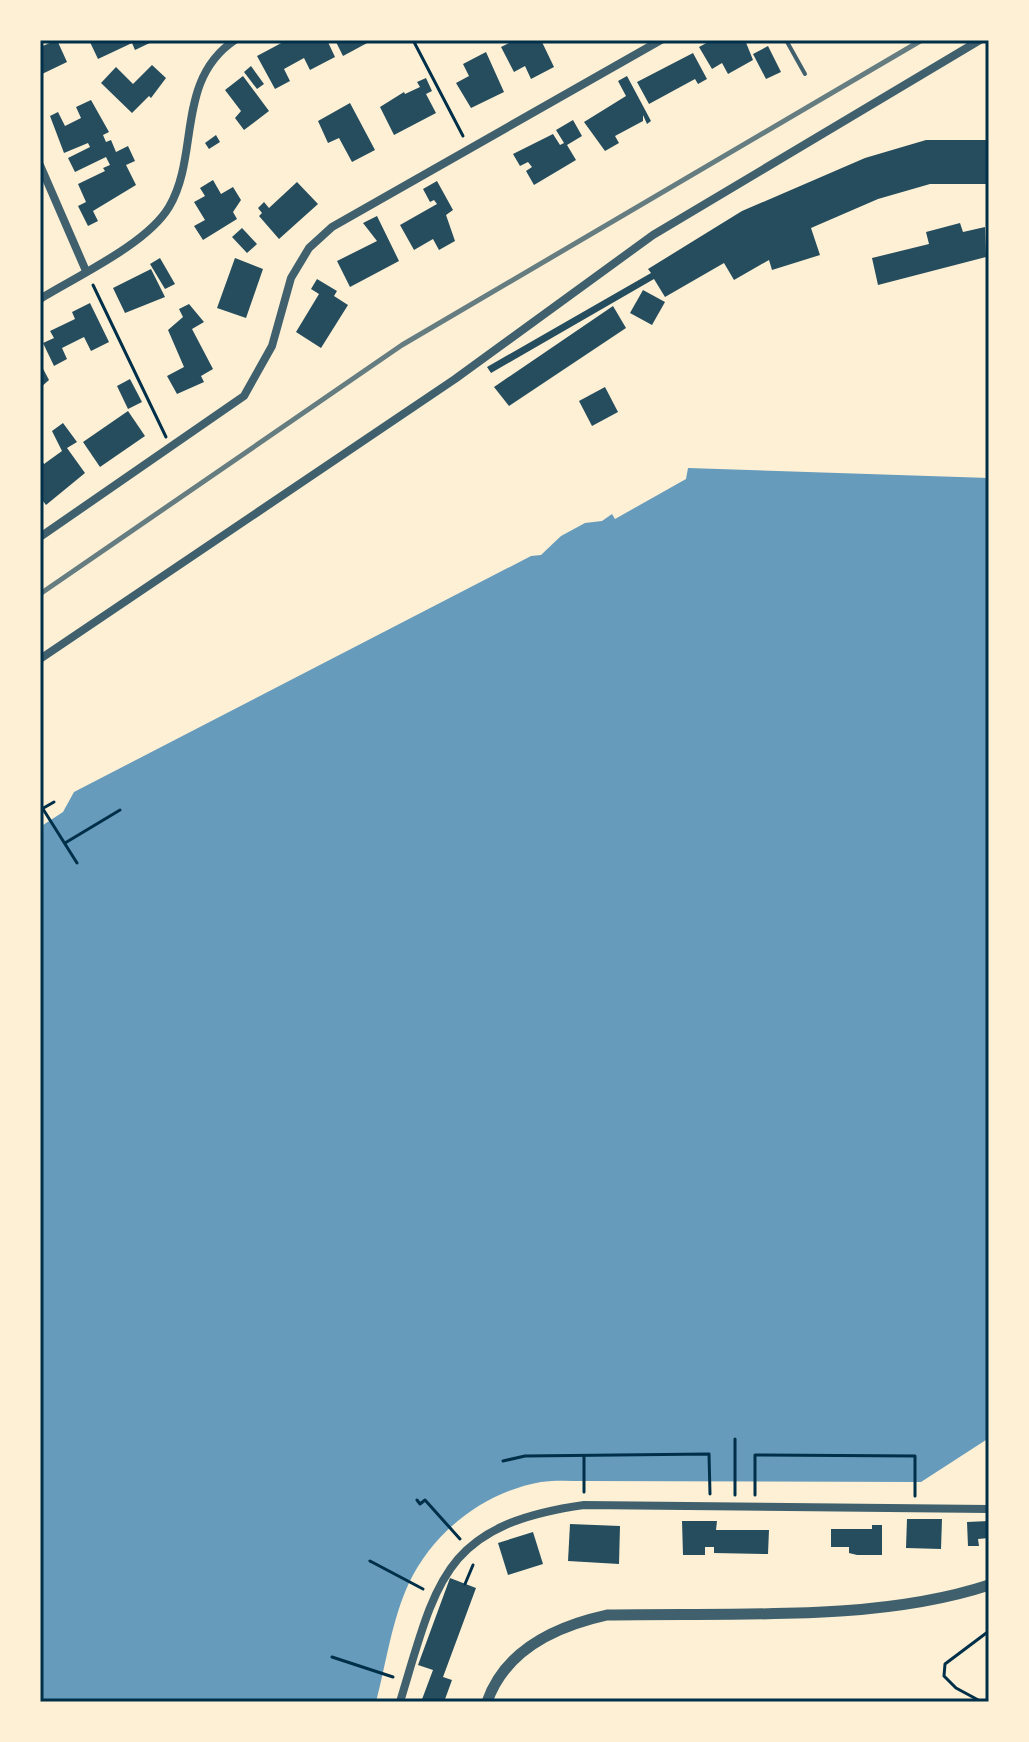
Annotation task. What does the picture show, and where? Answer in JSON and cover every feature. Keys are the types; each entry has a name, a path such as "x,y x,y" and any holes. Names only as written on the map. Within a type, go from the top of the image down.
{"street":[{"path":"40,299 142,236 168,208 180,179 190,111 199,87 204,75 235,40"},
{"path":"40,537 244,396 272,346 291,278 309,248 332,227 661,40"},
{"path":"40,659 455,379 653,235 980,40"},
{"path":"40,165 86,271"},
{"path":"400,1702 435,1594 458,1558 504,1525 538,1512 584,1505 989,1509"},
{"path":"487,1702 511,1663 537,1640 573,1622 607,1615 865,1609 920,1602 989,1585"}],"lane":[{"path":"786,40 805,74"}],"path":[{"path":"413,40 470,148"},
{"path":"86,271 171,448"},
{"path":"54,802 42,810 77,863"},
{"path":"65,843 120,810"},
{"path":"735,1439 735,1484"},
{"path":"503,1461 525,1456 709,1454 711,1506"},
{"path":"755,1506 755,1455 915,1456 915,1508"},
{"path":"584,1456 584,1505"},
{"path":"417,1500 420,1504 425,1500 451,1529"},
{"path":"370,1561 435,1594"},
{"path":"982,1702 956,1688 944,1676 945,1664 989,1631"},
{"path":"332,1657 383,1674"}],"water":[{"path":"688,468 989,478 989,1438 921,1482 557,1481 520,1487 500,1495 446,1531 419,1564 398,1611 376,1702 40,1702 40,827 63,812 74,792 531,556 541,555 561,536 585,523 602,521 612,514 615,519 686,479"}],"building":[{"path":"57,40 67,62 40,75 40,47"},
{"path":"89,40 156,40 135,50 132,43 98,59"},
{"path":"287,40 327,40 335,57 310,70 304,58 284,69 290,81 275,89 257,56"},
{"path":"335,40 368,40 369,42 343,56"},
{"path":"515,40 541,40 554,67 531,79 525,66 514,72 501,47"},
{"path":"712,40 745,40 753,60 728,74 722,63 712,69 699,47"},
{"path":"768,46 781,72 766,79 753,54"},
{"path":"486,52 504,92 471,108 456,83 469,76 463,64"},
{"path":"693,53 707,79 698,84 695,79 649,104 637,82"},
{"path":"152,65 166,78 151,98 149,96 132,113 101,83 116,67 133,84"},
{"path":"251,66 264,84 257,89 244,72"},
{"path":"243,76 269,111 244,130 235,118 241,111 225,90"},
{"path":"627,76 651,121 647,124 643,115 643,121 615,136 619,143 605,151 584,122 626,96 618,81"},
{"path":"426,78 432,91 426,94 436,113 394,135 380,107 404,92 420,87 417,82"},
{"path":"91,100 109,132 103,135 106,142 111,140 116,152 128,146 135,161 126,165 136,185 93,211 98,221 88,226 78,206 86,202 78,184 105,171 103,168 110,165 106,157 75,172 68,158 90,147 88,143 64,153 50,116 58,112 65,126 81,118 76,107"},
{"path":"350,103 375,150 352,162 339,138 328,143 318,121"},
{"path":"573,120 582,136 567,145 576,160 534,185 526,171 532,167 528,162 520,166 513,154 553,134 560,145 564,143 556,130"},
{"path":"216,135 220,142 209,149 205,143"},
{"path":"926,140 988,140 989,198 986,198 986,184 930,184 878,199 811,228 820,255 772,270 769,260 734,280 724,263 665,297 654,279 491,373 487,367 651,273 648,269 742,211 865,158"},
{"path":"213,180 221,194 233,187 241,200 233,212 237,219 203,240 194,226 205,220 194,202 205,196 200,188"},
{"path":"437,181 453,210 446,215 455,241 439,250 433,239 414,250 400,225 437,204 434,200 430,202 423,189"},
{"path":"297,182 318,204 279,239 259,216 262,213 258,208 264,202 269,208"},
{"path":"377,216 399,261 350,287 337,261 377,241 363,223"},
{"path":"960,223 963,232 985,227 986,257 878,285 872,258 929,244 926,232"},
{"path":"242,228 257,244 247,253 232,237"},
{"path":"160,258 175,284 165,289 150,264"},
{"path":"235,258 263,269 246,318 217,308"},
{"path":"151,269 165,297 125,313 113,288"},
{"path":"317,279 337,291 334,296 348,305 321,348 296,332 319,294 311,289"},
{"path":"643,290 665,302 652,325 630,313"},
{"path":"90,303 109,342 91,351 84,337 62,348 67,359 54,366 43,343 54,338 50,331 75,319 72,312"},
{"path":"189,304 204,322 192,329 213,369 201,376 204,382 177,394 167,376 184,367 168,330 183,317 179,309"},
{"path":"613,306 626,328 509,406 494,387"},
{"path":"40,363 49,380 40,388"},
{"path":"130,379 142,402 128,409 117,386"},
{"path":"605,387 618,412 592,426 579,401"},
{"path":"128,411 145,436 100,467 83,442"},
{"path":"63,423 77,442 67,448 85,473 46,505 43,501 40,503 40,458 44,464 62,451 52,431"},
{"path":"907,1519 942,1519 941,1549 906,1548"},
{"path":"682,1521 717,1521 716,1530 769,1530 768,1554 714,1553 714,1547 705,1547 705,1555 683,1555"},
{"path":"989,1521 989,1538 978,1539 979,1546 968,1546 967,1522"},
{"path":"570,1524 620,1526 619,1564 568,1561"},
{"path":"872,1525 882,1525 882,1555 857,1555 849,1553 849,1547 831,1547 831,1529 872,1529"},
{"path":"533,1532 543,1564 508,1575 498,1543"},
{"path":"450,1578 476,1588 443,1677 452,1680 444,1702 421,1702 433,1670 418,1665"}],"railway":[{"path":"40,594 402,345 922,40"}]}
